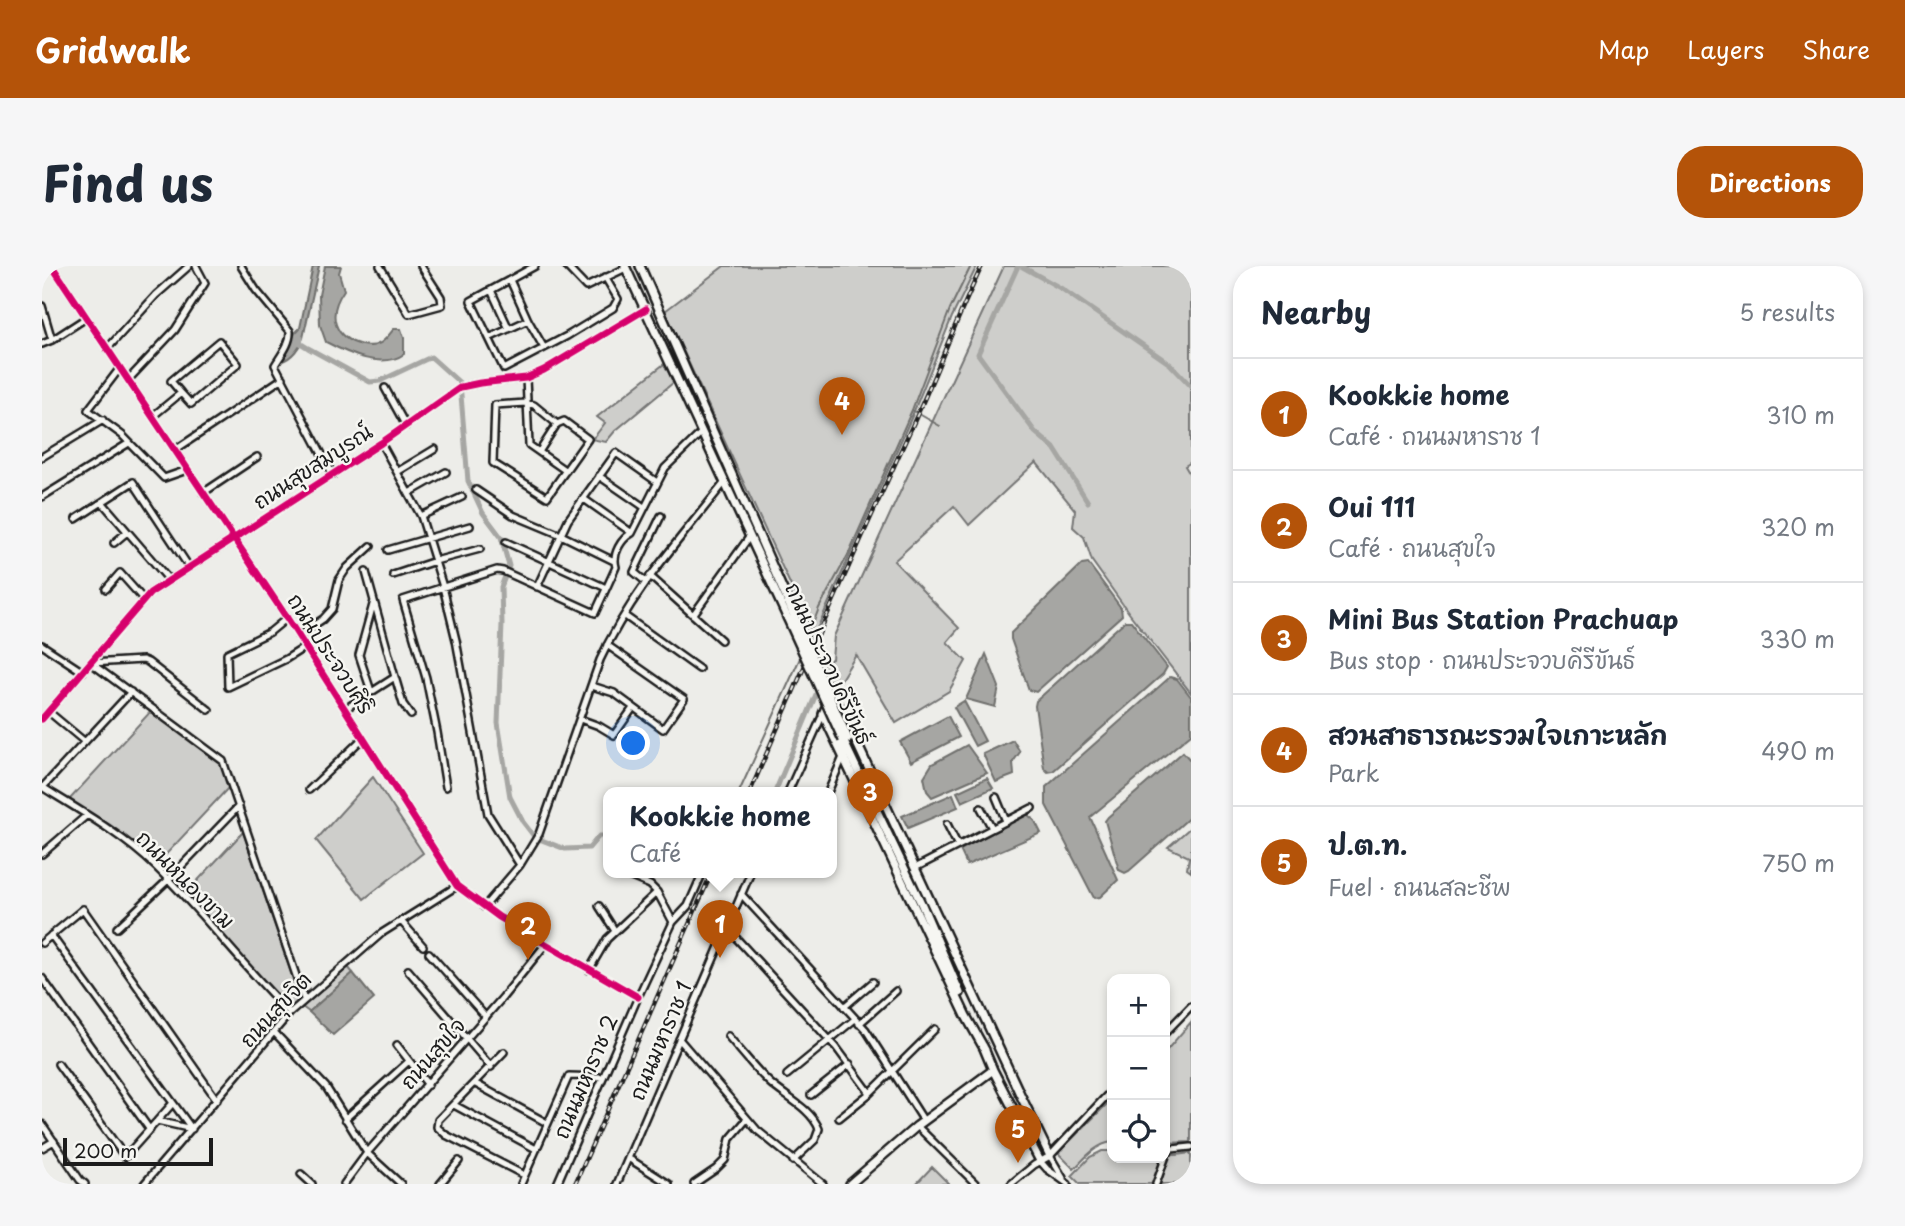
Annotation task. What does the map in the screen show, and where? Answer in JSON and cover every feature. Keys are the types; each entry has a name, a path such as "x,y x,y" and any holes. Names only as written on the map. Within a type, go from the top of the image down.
{"main road":[{"name":"ถนนประจวบคีรีขันธ์","path":"626,267 750,536 790,615"},
{"name":"ถนนประจวบคีรีขันธ์","path":"643,267 790,615 922,905 993,1070 1040,1161"},
{"path":"985,1050 966,1016 823,714 832,704 839,706 1020,1094"},
{"name":"ถนนประจวบคีรีขันธ์","path":"846,739 1050,1156"},
{"path":"850,1184 920,1124 993,1070"},
{"path":"1016,1116 1027,1109"}],"street":[{"name":"ถนนประจวบศิริ","path":"52,266 287,618 457,887 484,907 638,997"},
{"path":"107,349 156,295 189,266"},
{"path":"128,380 174,330 205,283 196,266"},
{"path":"241,266 256,290 290,331 288,342 275,365 333,475"},
{"path":"380,266 409,314 442,305 441,297 421,266"},
{"path":"535,266 471,302 504,369 567,337 613,308 618,299 605,277"},
{"path":"566,266 586,287 626,267"},
{"path":"510,280 544,348"},
{"path":"491,290 509,329"},
{"path":"42,306 52,340"},
{"name":"ถนนสุขสมบูรณ์","path":"42,719 150,593 169,580 333,475 461,387 526,378 646,309"},
{"path":"42,344 86,318"},
{"path":"489,338 528,320"},
{"path":"219,341 239,364 191,404 181,393 171,381 219,341"},
{"path":"120,368 88,410 129,443 164,478 187,470"},
{"path":"175,450 283,378"},
{"path":"526,378 528,445 566,471"},
{"path":"386,388 406,426"},
{"path":"153,416 181,393"},
{"path":"539,452 557,424 564,421 588,439 547,497 493,463 495,405 534,405 557,424"},
{"path":"42,457 103,421"},
{"path":"446,787 426,678 403,600 497,570 595,613 616,567 614,561 617,549 632,533 665,468 702,432"},
{"path":"42,497 129,443"},
{"path":"381,443 421,516 428,537 456,640 488,814 520,865"},
{"path":"397,472 435,449"},
{"path":"537,587 568,520 616,453 657,482"},
{"path":"203,493 257,457"},
{"path":"409,493 446,472"},
{"path":"599,476 644,506"},
{"path":"76,519 133,482 189,567"},
{"path":"484,907 520,865 540,834 607,645 650,576 725,482"},
{"path":"476,490 513,515 614,561"},
{"path":"421,516 462,497"},
{"path":"584,499 632,533"},
{"path":"102,502 169,580"},
{"path":"646,582 634,572 661,516"},
{"path":"388,550 470,526"},
{"path":"114,543 127,532"},
{"path":"693,615 750,536"},
{"path":"506,542 606,588"},
{"path":"298,636 323,619 332,609 339,580 347,568 371,546"},
{"path":"393,575 480,549"},
{"path":"366,572 403,704 411,715"},
{"path":"106,589 121,573 144,600"},
{"path":"650,576 721,640"},
{"path":"372,691 359,655 374,601"},
{"path":"625,615 699,669"},
{"path":"287,618 270,632 227,653 229,687 305,647"},
{"path":"42,645 83,672"},
{"path":"592,686 614,693 663,729 684,699 607,645"},
{"path":"91,663 143,660 209,710"},
{"path":"91,663 223,761 304,999"},
{"path":"345,709 395,677"},
{"path":"42,787 131,692"},
{"path":"580,719 614,735 633,708"},
{"path":"49,712 86,742"},
{"path":"790,787 823,714"},
{"path":"309,790 363,738"},
{"path":"830,787 843,757"},
{"name":"ถนนหนองขาม","path":"42,787 120,837 154,865 290,1013"},
{"path":"996,797 1006,821"},
{"path":"117,928 168,880 239,806"},
{"path":"981,808 992,828"},
{"path":"915,867 1032,808"},
{"path":"42,854 87,815"},
{"path":"947,824 958,846"},
{"path":"632,878 657,892 673,922"},
{"name":"ถนนมหาราช 2","path":"556,1184 673,922 688,906 700,878"},
{"name":"ถนนมหาราช 1","path":"617,1184 748,878"},
{"name":"ถนนสุขจิต","path":"144,1184 304,999 382,933 457,887"},
{"path":"589,970 607,939 657,892"},
{"path":"741,894 866,1030 920,1124 976,1184"},
{"path":"599,906 615,931"},
{"path":"42,943 83,909 217,1100"},
{"path":"401,920 423,946"},
{"path":"727,928 830,1040 870,1093"},
{"path":"51,935 192,1129"},
{"name":"ถนนสุขใจ","path":"344,1184 367,1153 486,1017 545,944"},
{"path":"429,953 486,1017"},
{"path":"408,970 491,1067"},
{"path":"42,978 150,1130"},
{"path":"844,1007 873,982"},
{"path":"787,1075 896,991"},
{"path":"1170,1028 1191,1006"},
{"path":"839,1118 870,1093 935,1029"},
{"path":"274,1032 326,1087 367,1153 400,1184"},
{"path":"729,1036 770,1083 817,1123 819,1129 815,1140 793,1161"},
{"path":"679,1039 747,1119 823,1184"},
{"path":"397,1045 428,1085"},
{"path":"504,1052 438,1120 437,1127 446,1135 524,1175"},
{"path":"345,1119 410,1061"},
{"path":"58,1064 125,1157 173,1103"},
{"path":"811,1095 850,1064"},
{"path":"521,1184 569,1076 603,1077"},
{"path":"474,1083 547,1123"},
{"path":"1011,1184 1050,1156 1107,1095"},
{"path":"454,1105 536,1149"},
{"path":"694,1184 716,1170 724,1160 730,1139 747,1119"},
{"path":"157,1121 192,1129"},
{"path":"42,1124 85,1184"},
{"path":"42,1148 54,1141"},
{"path":"1156,1184 1167,1153 1172,1149 1191,1147"},
{"name":"ถนนประจวบคีรีขันธ์","path":"1050,1156 1066,1182"},
{"path":"628,1158 668,1184"},
{"path":"440,1184 459,1161"},
{"name":"ถนนประจวบคีรีขันธ์","path":"1040,1161 1066,1182"},
{"path":"301,1174 312,1184"},
{"path":"811,1184 815,1178"}],"shaded area":[{"path":"313,266 319,266 303,338 295,352 282,361 300,328"},
{"path":"325,266 341,266 339,273 344,290 335,316 339,331 352,342 370,346 383,342 394,329 401,329 404,354 395,359 375,360 354,355 326,342 320,325 319,295"},
{"path":"724,266 977,266 952,317 912,416 813,638 665,311"},
{"path":"1004,266 1191,266 1191,462 1185,466 1191,476 1191,693 1092,561 1084,537 1073,527 1075,510 1036,462 969,525 954,506 894,561 959,628 947,642 966,661 949,691 896,723 856,655 834,691 821,664 832,659 834,636"},
{"path":"664,364 674,382 615,431 606,442 591,439 605,423 597,417"},
{"path":"1088,563 1121,608 1122,615 1036,692 1029,690 1011,633 1082,564"},
{"path":"1125,621 1131,621 1167,667 1163,674 1053,771 1048,772 1044,768 1036,701"},
{"path":"986,654 999,687 995,707 966,699"},
{"path":"1170,677 1177,679 1191,697 1191,734 1090,817 1118,880 1100,897 1094,898 1046,805 1046,787"},
{"path":"964,701 985,741 975,746 954,707"},
{"path":"152,710 221,762 230,786 158,863 69,800"},
{"path":"948,716 959,737 911,762 900,742"},
{"path":"1013,740 1020,752 1013,762 1014,775 996,782 983,754"},
{"path":"967,745 987,773 932,797 927,791 924,777 932,764"},
{"path":"1183,752 1191,761 1191,816 1129,871 1125,873 1119,870 1105,821"},
{"path":"373,777 423,853 364,899 316,840"},
{"path":"987,778 993,788 962,802 957,792"},
{"path":"953,794 958,807 908,828 902,816"},
{"path":"1027,814 1035,821 1041,833 967,865 960,850"},
{"path":"1191,827 1191,872 1187,869 1189,857 1168,847"},
{"path":"243,832 300,999 290,1009 265,986 187,892"},
{"path":"348,967 353,973 309,1012 302,1007"},
{"path":"353,973 374,999 333,1035 309,1012"},
{"path":"1191,1022 1191,1142 1170,1143 1170,1046"},
{"path":"1107,1104 1107,1143 1087,1156 1074,1169 1058,1153"},
{"path":"1107,1151 1107,1163 1170,1163 1170,1155 1191,1153 1191,1184 1080,1184 1072,1176 1090,1157"},
{"path":"932,1167 949,1184 916,1184"}],"waterway":[{"path":"912,410 950,309 971,266"},
{"path":"1018,266 978,354 1035,432 1054,448 1088,502"},
{"path":"1021,266 1062,289 1170,364 1191,386"},
{"path":"301,338 300,343 370,382 380,381 431,357 460,383 468,481 483,513 501,537 509,566 501,587 498,723 510,797 523,822 539,839 565,849 589,848 599,836 603,836"},
{"path":"808,637 819,608 848,555 912,410 940,426"},
{"path":"741,787 801,656"},
{"path":"777,787 825,673"}],"railway":[{"path":"752,787 982,266"},
{"path":"575,1184 709,878"}],"cycle path":[{"path":"52,266 287,618 457,886 499,917 638,997"},
{"path":"42,719 150,593 381,443 461,387 526,378 646,309"}],"place":[{"name":"สวนสาธารณะรวมใจเกาะหลัก","path":"842,435"},
{"name":"Mini Bus Station Prachuap","path":"870,826"},
{"name":"Kookkie home","path":"720,958"},
{"name":"Oui 111","path":"528,960"},
{"name":"ป.ต.ท.","path":"1018,1163"}]}
